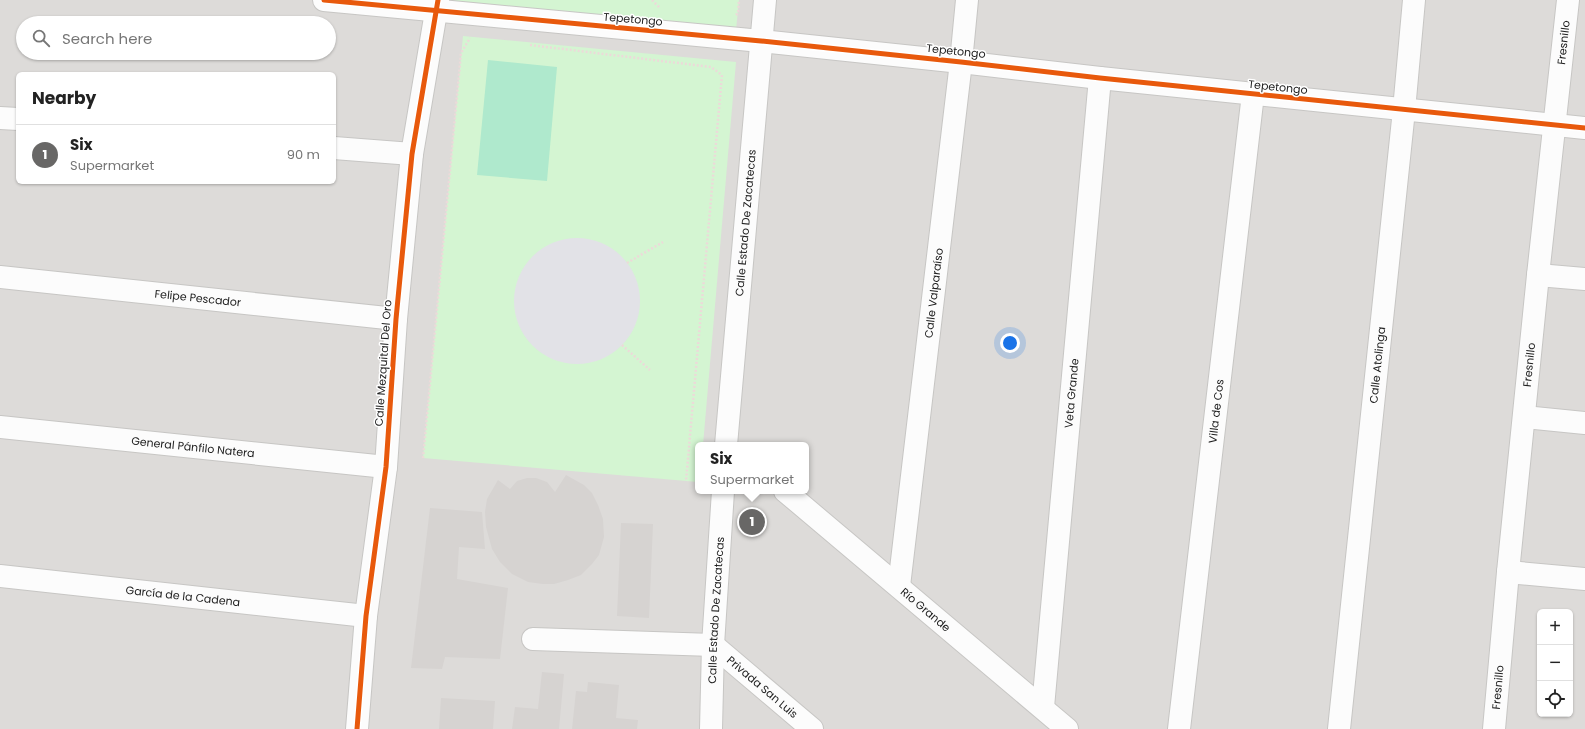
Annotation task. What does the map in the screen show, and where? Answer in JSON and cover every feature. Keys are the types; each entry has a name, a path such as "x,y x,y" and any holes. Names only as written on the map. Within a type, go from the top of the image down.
{"street":[{"name":"Tepetongo","path":"324,0 438,6 1100,78 1585,128"},
{"name":"Calle Estado De Zacatecas","path":"727,442 765,0"},
{"name":"Calle Valparaíso","path":"899,586 967,0"},
{"name":"Calle Atolinga","path":"1339,729 1404,110 1414,0"},
{"name":"Fresnillo","path":"1498,729 1508,572 1568,0"},
{"name":"Calle Mezquital Del Oro","path":"357,729 366,616 386,467 396,319 412,154 438,6"},
{"name":"Veta Grande","path":"1043,708 1100,78"},
{"name":"Villa de Cos","path":"1179,729 1253,94"},
{"path":"0,118 16,119"},
{"path":"336,148 412,154"},
{"path":"1538,275 1585,279"},
{"name":"Felipe Pescador","path":"0,277 396,319"},
{"path":"1524,416 1585,423"},
{"name":"General Pánfilo Natera","path":"0,427 386,467"},
{"name":"Calle Estado De Zacatecas","path":"711,729 713,645 723,494"},
{"name":"Río Grande","path":"789,494 1067,729"},
{"path":"1508,572 1585,579"},
{"name":"García de la Cadena","path":"0,576 366,616"},
{"path":"533,639 713,645"},
{"name":"Privada San Luis","path":"713,645 812,729"}],"path":[{"path":"423,458 461,53 470,37 478,38"},
{"path":"524,44 711,67 722,75 686,481"},
{"path":"626,263 663,242"},
{"path":"622,345 650,370"}],"shaded area":[{"path":"0,0 1585,0 1585,729 0,729"},
{"path":"583,238 607,246 617,252 626,261 635,277 639,289 639,313 635,325 626,341 617,350 601,359 589,363 571,364 547,356 537,350 528,341 519,325 515,313 514,295 522,271 528,261 537,252 553,243 565,239"}],"green space":[{"path":"451,0 739,0 736,30 451,2"},
{"path":"463,36 736,62 703,442 695,442 695,482 423,458"},
{"path":"488,60 557,67 547,181 477,175"}],"building":[{"path":"566,475 584,485 592,493 598,505 603,519 604,537 599,555 581,575 568,580 554,584 528,582 512,574 500,562 492,549 486,527 485,512 487,499 498,480 510,489 517,481 527,478 536,478 547,482 555,492"},
{"path":"430,508 482,512 485,549 459,547 457,579 508,588 500,659 445,657 442,669 411,668"},
{"path":"621,523 653,524 649,618 617,616"},
{"path":"542,672 564,674 559,729 512,729 515,707 538,709"},
{"path":"588,682 619,685 616,718 638,720 637,729 572,729 576,691 587,692"},
{"path":"441,698 495,701 493,729 439,729"}],"cycle path":[{"path":"324,0 761,41 1100,78 1585,128"},
{"path":"357,729 366,616 386,467 396,319 412,154 438,0"}],"place":[{"name":"Six","path":"752,522"}]}
